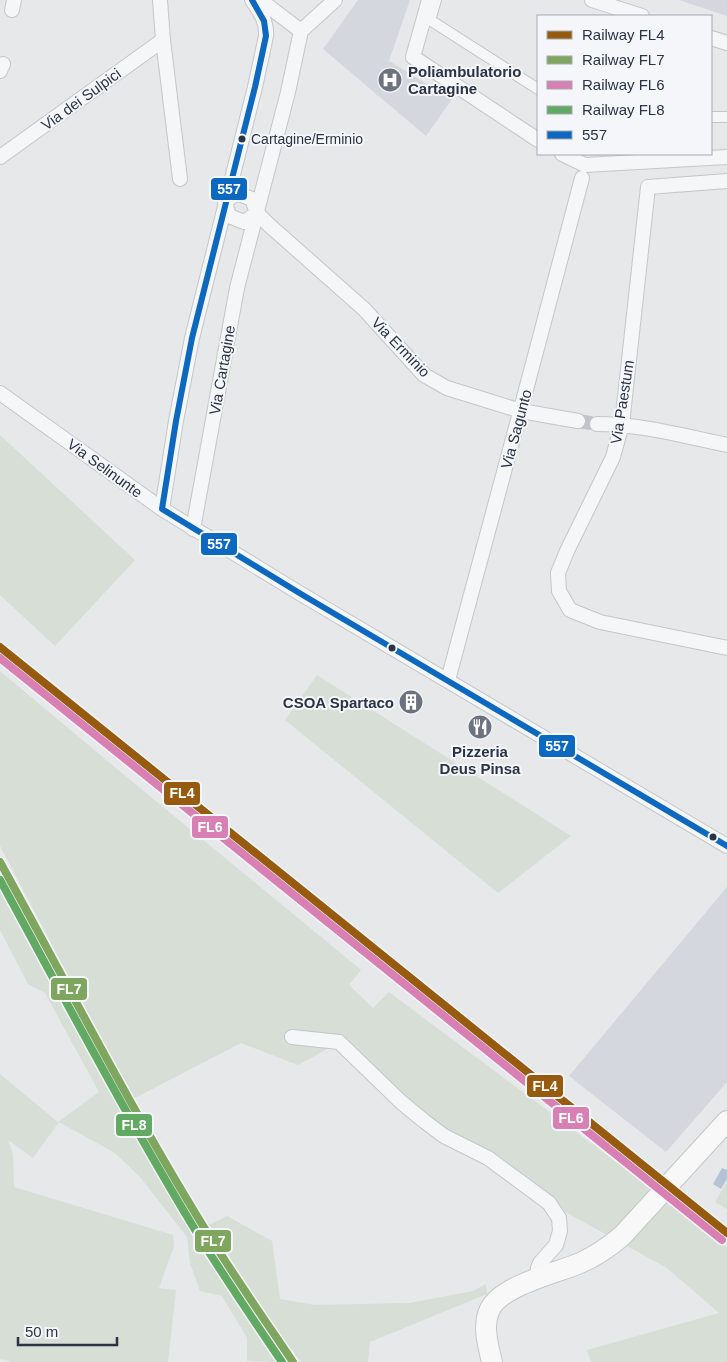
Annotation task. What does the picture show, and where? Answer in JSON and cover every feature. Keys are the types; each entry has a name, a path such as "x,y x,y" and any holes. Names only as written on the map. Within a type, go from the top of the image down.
{"main road":[{"path":"492,1362 486,1325 489,1310 493,1304 506,1294 537,1278 587,1260 608,1248 622,1236 727,1121"}],"street":[{"path":"160,0 180,179"},
{"path":"162,509 192,338 266,36 264,20 252,0"},
{"path":"260,0 301,31 335,0"},
{"path":"429,0 413,57 537,139"},
{"path":"436,0 430,20 537,87"},
{"path":"592,0 639,15"},
{"name":"Via Cartagine","path":"193,529 237,288 288,92 301,31"},
{"path":"712,38 727,43"},
{"name":"Via dei Sulpici","path":"0,157 163,40"},
{"path":"712,117 727,117"},
{"path":"564,155 585,166 727,157"},
{"name":"Via Sagunto","path":"448,680 585,166"},
{"name":"Via Paestum","path":"727,181 648,187 622,424 613,457 558,573 559,591 570,610 600,622 727,648"},
{"path":"236,193 252,199 257,213 244,222 229,216 226,202 236,193"},
{"name":"Via Erminio","path":"257,213 364,309 424,375 447,388 521,411 578,421"},
{"name":"Via Selinunte","path":"0,393 162,509 193,529 727,846"},
{"path":"598,424 622,424 727,445"},
{"path":"292,1037 340,1042 401,1102 424,1121 444,1136 488,1158 549,1204 559,1218 560,1231 556,1245 540,1263 537,1278"}],"shaded area":[{"name":"Poliambulatorio Cartagine","path":"358,0 410,0 389,61 452,99 426,136 323,49"},
{"path":"679,0 727,0 727,16"},
{"path":"0,435 135,560 55,646 0,595"},
{"path":"0,671 361,970 349,985 373,1008 389,992 727,1247 727,1362 591,1362 587,1350 719,1313 667,1268 549,1203 444,1136 340,1042 298,1065 241,1043 133,1099 0,846"},
{"path":"317,675 571,836 498,893 285,720"},
{"path":"727,887 727,1082 666,1152 569,1076"},
{"path":"0,889 136,1130 213,1261 280,1362 247,1361 247,1338 222,1296 200,1291 190,1263 187,1237 140,1177 115,1153 59,1122 33,1158 8,1140 13,1155 14,1187 173,1235 174,1246 159,1288 176,1290 168,1362 13,1362 0,1359 0,1074 58,1122 99,1092 45,993 28,984 0,930"},
{"path":"727,1182 727,1209 715,1202"},
{"path":"227,1216 272,1241 280,1299 315,1305 409,1303 473,1291 486,1284 487,1294 370,1342 368,1362 301,1362 275,1328 209,1225"}],"water":[{"path":"722,1168 727,1170 727,1179 721,1189 713,1184"}],"tunnel":[{"path":"578,421 597,424"}],"rail line":[{"name":"FL4","path":"0,647 727,1233"},
{"name":"FL6","path":"0,658 722,1240"},
{"name":"FL7","path":"0,862 157,1149 213,1242 293,1362"},
{"name":"FL8","path":"0,880 100,1064 178,1201 214,1261 282,1362"}],"transit line":[{"name":"557","path":"252,0 264,21 266,36 192,338 162,509 301,594 727,846"}],"place":[{"name":"Poliambulatorio Cartagine","path":"390,80"},
{"name":"Cartagine/Erminio","path":"242,139"},
{"name":"CSOA Spartaco","path":"411,702"},
{"name":"Pizzeria Deus Pinsa","path":"480,727"}]}
